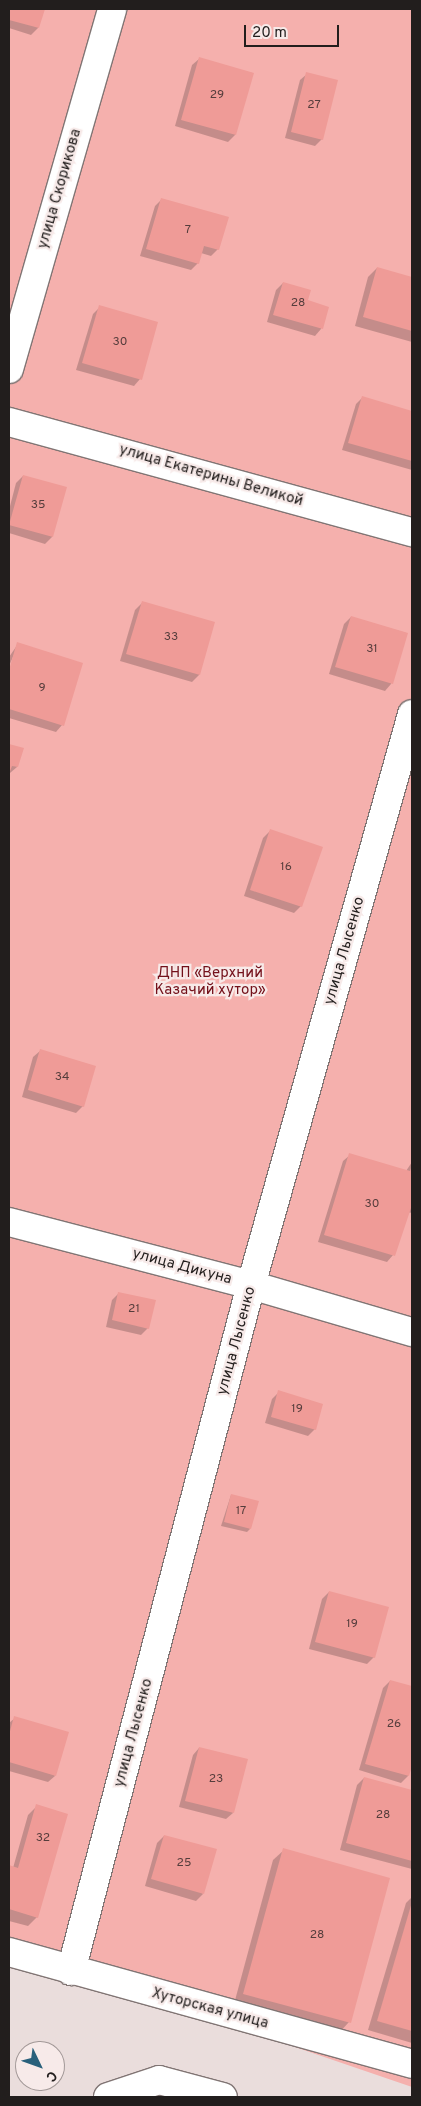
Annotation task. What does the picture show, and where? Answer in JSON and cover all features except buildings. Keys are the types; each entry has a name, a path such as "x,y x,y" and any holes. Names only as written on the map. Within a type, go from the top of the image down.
{"street":[{"name":"улица Скорикова","path":"9,369 112,9"},
{"name":"улица Екатерины Великой","path":"9,422 412,532"},
{"name":"улица Лысенко","path":"72,1972 251,1285 412,714"},
{"name":"улица Дикуна","path":"9,1222 251,1285 412,1332"},
{"name":"Хуторская улица","path":"9,1952 72,1972 412,2064"},
{"path":"108,2097 159,2080 223,2097"}],"green space":[{"name":"ДНП «Верхний Казачий хутор»","path":"9,9 412,9 412,2087 72,1971 9,1954"}]}
